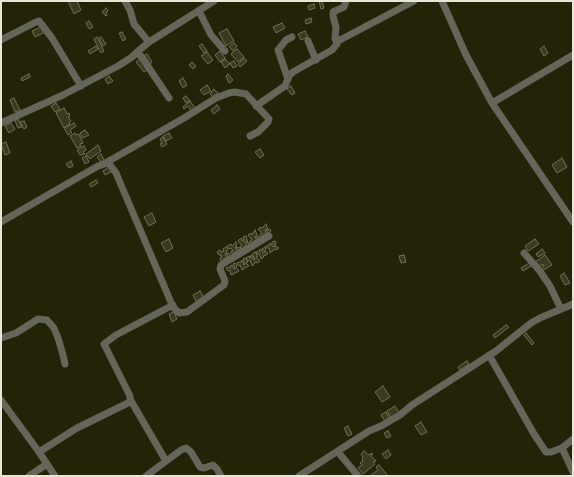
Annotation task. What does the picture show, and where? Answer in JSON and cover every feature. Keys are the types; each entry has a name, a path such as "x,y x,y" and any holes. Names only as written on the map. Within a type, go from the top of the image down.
{"street":[{"path":"125,1 130,10 134,24 149,42"},
{"path":"1,123 63,95 118,66 132,57 149,42 214,1"},
{"path":"256,106 285,86 293,72 329,53 334,48 336,44 336,27 332,14 334,11 344,7 346,1"},
{"path":"335,38 340,40 414,1"},
{"path":"442,1 466,55 573,222"},
{"path":"198,11 212,35 225,51"},
{"path":"1,40 39,21 52,38 81,86"},
{"path":"288,79 278,50 286,40 292,37"},
{"path":"308,41 316,60"},
{"path":"136,53 141,56 169,98"},
{"path":"496,101 573,55"},
{"path":"102,165 222,95 235,92 244,93 248,96 269,121 258,132 250,136"},
{"path":"1,222 98,166 108,164 116,173 172,305 177,312 183,314 222,287 225,283 220,269 221,265 269,236"},
{"path":"524,253 539,270 550,286 560,309"},
{"path":"299,476 369,431 400,415 412,405 489,355 531,323 573,304"},
{"path":"166,461 130,399 104,344 116,335 172,305"},
{"path":"1,338 16,333 38,319 47,320 54,328 64,355 65,364"},
{"path":"489,355 544,450 548,453 562,448 573,440"},
{"path":"39,452 77,428 127,404 130,399"},
{"path":"1,400 55,476"},
{"path":"146,476 181,450 186,448 191,452 200,467 204,468 213,466 217,469 221,476"},
{"path":"562,448 573,472"},
{"path":"338,452 358,476"},
{"path":"29,476 47,464"}],"building":[{"path":"68,1 77,1 81,10 74,14"},
{"path":"319,1 322,1 324,8 321,9"},
{"path":"314,4 315,8 309,10 308,6"},
{"path":"106,8 108,11 106,16 102,12"},
{"path":"311,18 312,22 306,24 305,20"},
{"path":"89,21 93,27 89,29 86,23"},
{"path":"282,23 285,28 276,33 273,27"},
{"path":"43,26 45,32 35,37 32,31"},
{"path":"227,29 234,41 226,46 219,33"},
{"path":"305,31 308,37 301,40 298,34"},
{"path":"122,32 126,39 123,41 119,33"},
{"path":"97,37 104,51 101,53 94,39"},
{"path":"101,37 106,44 103,46 99,38"},
{"path":"234,43 237,46 233,51 229,47"},
{"path":"202,44 207,51 204,53 199,46"},
{"path":"96,46 98,49 90,54 88,51"},
{"path":"544,46 548,53 544,56 540,49"},
{"path":"237,49 244,57 238,62 231,54"},
{"path":"220,51 225,58 220,62 215,55"},
{"path":"207,52 213,60 208,64 201,56"},
{"path":"147,54 152,62 149,65 143,56"},
{"path":"141,58 149,69 144,72 136,62"},
{"path":"244,58 247,61 240,67 238,64"},
{"path":"225,59 230,64 225,68 221,62"},
{"path":"234,61 237,66 233,68 230,63"},
{"path":"192,62 196,66 193,69 189,65"},
{"path":"29,74 30,77 22,81 21,78"},
{"path":"228,74 233,80 229,83 226,76"},
{"path":"109,76 113,81 108,84 105,79"},
{"path":"183,78 187,85 183,88 179,81"},
{"path":"207,85 211,91 204,95 200,90"},
{"path":"291,86 295,93 292,95 287,89"},
{"path":"214,89 218,93 214,98 210,94"},
{"path":"186,96 190,101 186,103 183,98"},
{"path":"14,98 20,110 15,112 10,100"},
{"path":"190,101 196,109 192,112 188,106 184,109 183,107"},
{"path":"56,103 60,109 55,112 51,106"},
{"path":"217,105 220,109 214,114 211,110"},
{"path":"64,108 67,114 69,113 70,116 68,117 71,121 69,123 70,124 64,128 56,113"},
{"path":"18,119 22,127 18,128 15,121"},
{"path":"24,121 27,127 24,129 20,122"},
{"path":"11,123 15,129 9,133 5,126"},
{"path":"74,123 76,126 70,130 72,132 68,135 64,128"},
{"path":"85,130 89,135 83,138 80,133"},
{"path":"75,133 76,135 79,134 83,143 77,148 70,136"},
{"path":"169,133 172,138 166,141 163,136"},
{"path":"163,137 167,144 162,147 160,144 162,143 160,139"},
{"path":"6,142 10,153 5,155 1,144"},
{"path":"98,145 101,151 90,159 86,154"},
{"path":"84,146 86,150 83,152 85,154 80,155 77,150"},
{"path":"260,149 264,155 260,158 255,152"},
{"path":"101,154 105,162 102,164 97,157"},
{"path":"86,156 89,162 85,164 82,158"},
{"path":"562,158 567,167 557,173 552,165"},
{"path":"71,161 73,166 69,168 66,164"},
{"path":"109,167 111,172 105,175 103,171"},
{"path":"96,180 98,183 91,187 89,184"},
{"path":"152,213 156,222 149,226 144,217"},
{"path":"266,224 268,230 270,229 271,231 268,233 266,229 267,234 264,234 262,237 260,234 262,233 258,229 261,227 262,228"},
{"path":"255,230 258,237 260,236 261,238 258,240 256,236 255,237 257,240 252,243 250,241 252,240 248,235 251,233 252,235"},
{"path":"246,236 248,243 250,242 251,244 249,245 246,241 247,246 242,249 240,247 242,246 238,241 241,238 243,241 243,237"},
{"path":"169,239 173,248 166,252 161,243"},
{"path":"535,239 539,244 528,251 525,246"},
{"path":"236,242 236,246 238,248 240,247 241,249 238,250 235,247 237,251 232,254 230,252 233,251 227,246 231,244 232,246"},
{"path":"271,243 273,247 275,246 279,248 270,253 269,248 266,246 270,245 269,244"},
{"path":"226,247 228,250 226,251 230,255 228,257 226,253 225,254 227,257 221,261 220,258 222,257 217,252 220,250 221,252 224,251 223,249"},
{"path":"265,247 268,254 263,256 264,257 261,259 259,253 257,255 256,252 260,251 259,250 261,249 263,253 265,252 262,249"},
{"path":"542,249 545,253 538,257 536,254"},
{"path":"255,252 258,256 256,257 260,261 257,263 256,262 252,266 250,260 248,261 246,258 249,256 251,258 251,255 254,260 255,259 252,254"},
{"path":"404,255 406,262 401,263 399,256"},
{"path":"545,255 552,265 542,271 540,269 544,266 543,264 540,266 535,262"},
{"path":"245,258 248,262 246,263 249,266 242,270 240,265 239,266 237,263 240,263 242,260 244,265 243,259"},
{"path":"531,262 533,265 523,271 521,268"},
{"path":"235,263 239,271 231,275 230,270 228,271 226,268 231,268 230,266 232,265 234,269 233,264"},
{"path":"564,273 570,283 565,285 560,276"},
{"path":"200,291 204,298 197,303 193,295"},
{"path":"174,312 177,319 172,322 169,314"},
{"path":"506,325 509,327 495,338 493,335"},
{"path":"526,333 534,343 532,345 524,335"},
{"path":"467,361 469,364 460,370 458,367"},
{"path":"383,386 390,397 382,402 375,392"},
{"path":"395,406 399,413 391,418 387,411"},
{"path":"386,412 390,419 385,421 381,415"},
{"path":"421,422 427,432 421,435 415,426"},
{"path":"348,426 352,434 348,436 344,428"},
{"path":"388,431 391,436 387,438 384,433"},
{"path":"388,450 391,455 386,459 382,454"},
{"path":"364,451 369,455 372,453 373,454 371,456 376,461 373,462 375,464 363,474 358,468 362,465 360,463 363,461 361,454"},
{"path":"379,465 388,476 370,476 378,470 376,467"}]}
